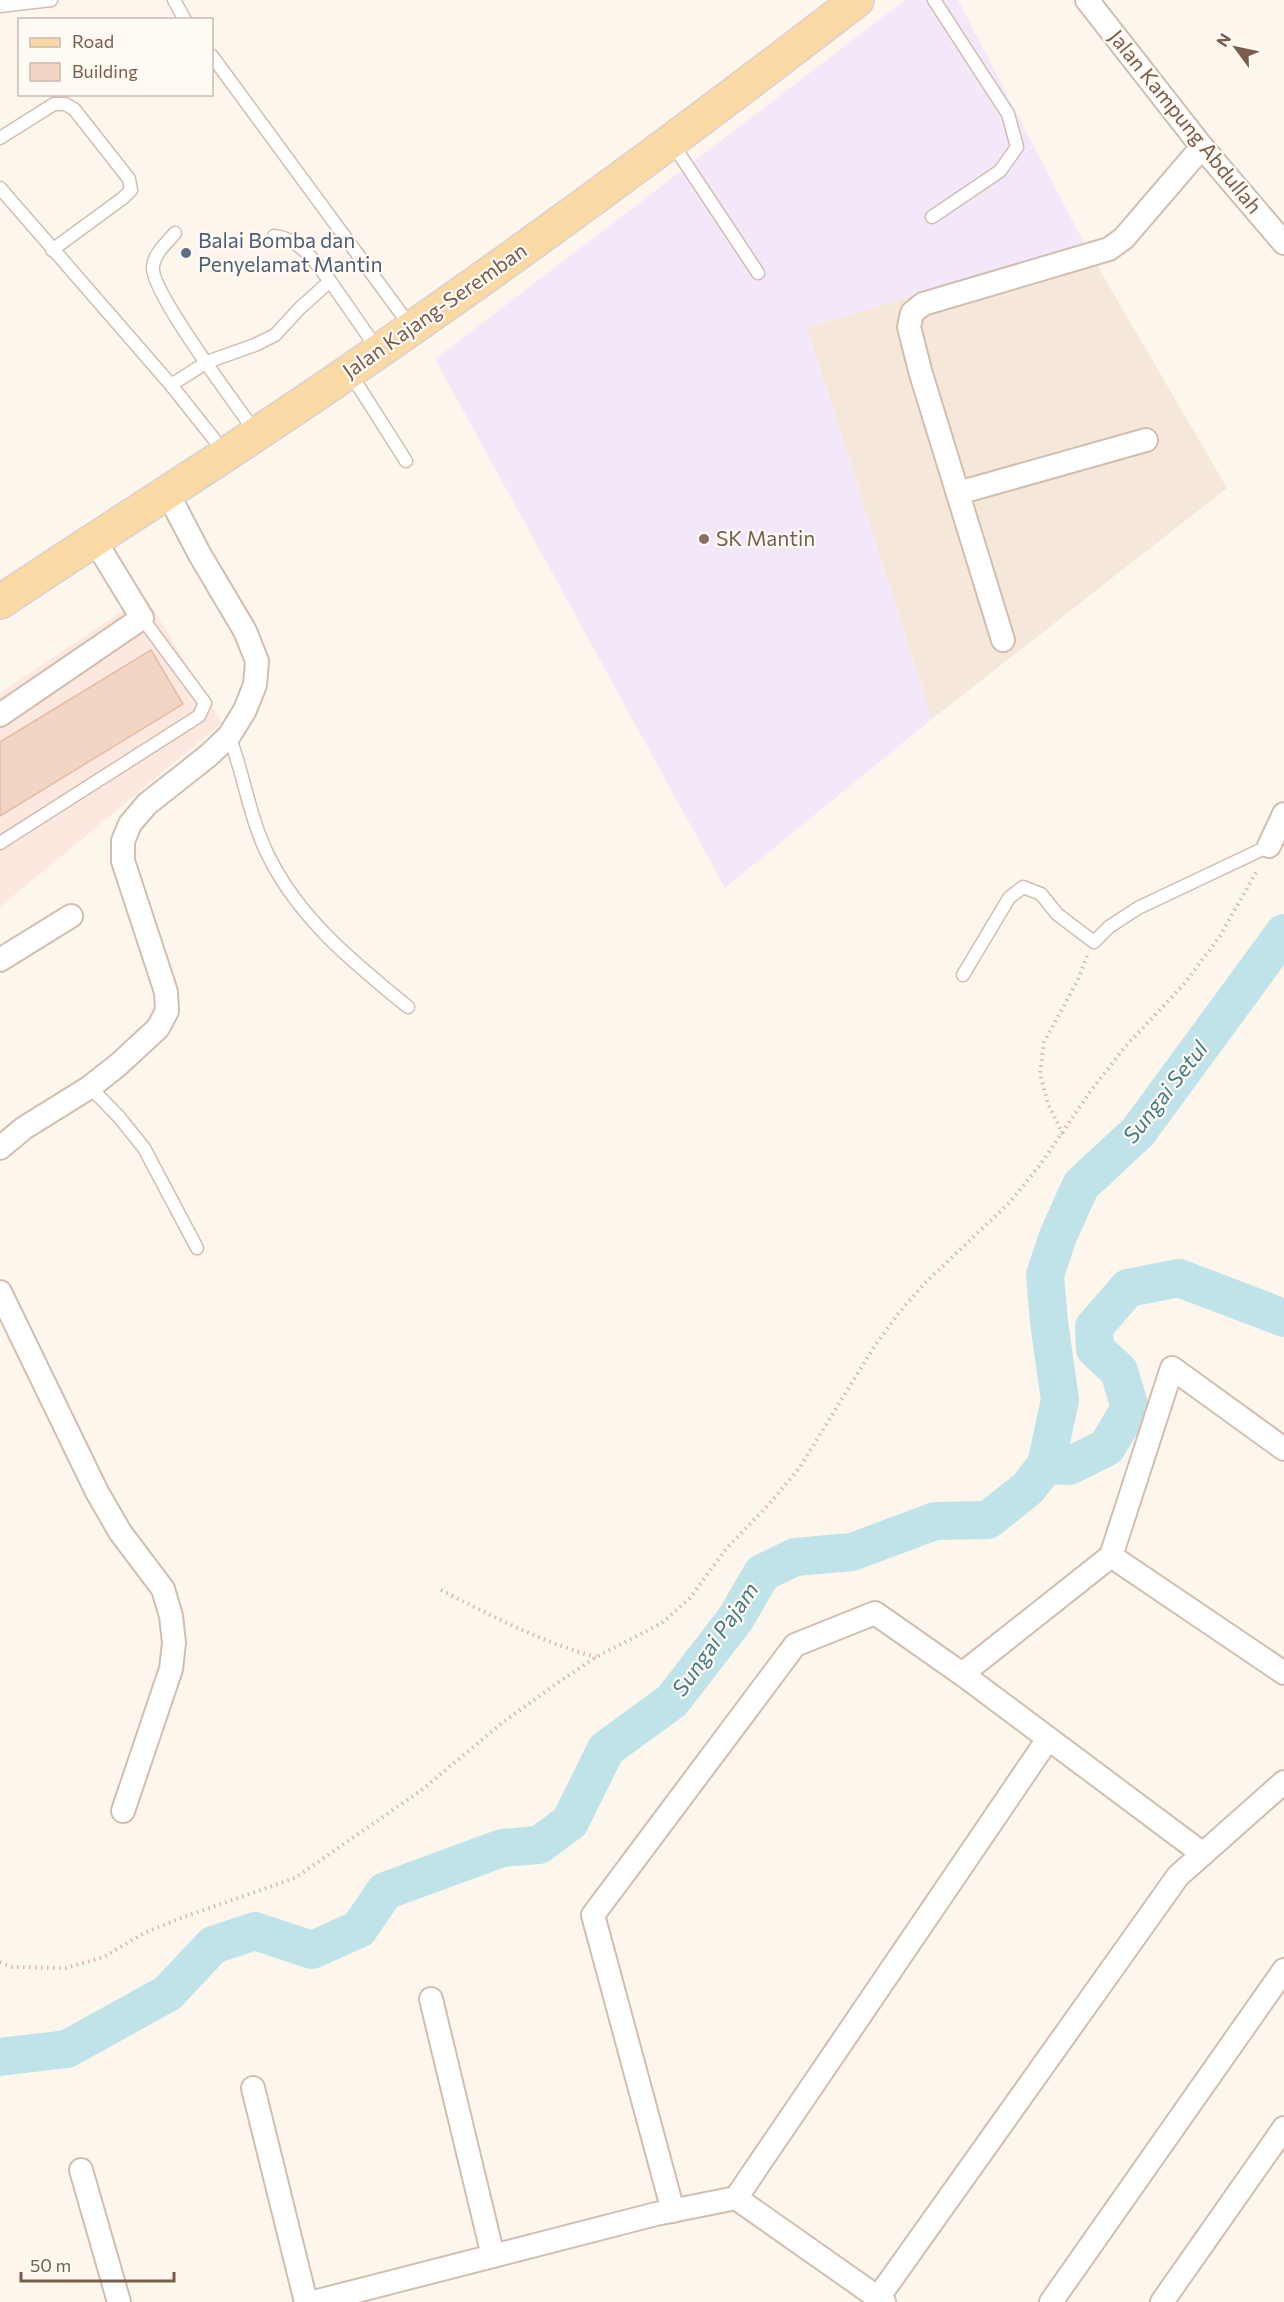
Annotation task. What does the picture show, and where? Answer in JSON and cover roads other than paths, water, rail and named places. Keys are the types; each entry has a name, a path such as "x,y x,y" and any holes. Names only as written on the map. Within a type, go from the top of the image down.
{"main road":[{"name":"Jalan Kajang-Seremban","path":"0,602 257,434 412,328 671,142 857,0"}],"street":[{"name":"Jalan Kampung Abdullah","path":"1087,0 1202,147 1284,243"},
{"path":"1003,640 921,374 909,327 912,313 923,304 1109,249 1124,238 1202,147"},
{"path":"958,493 1146,440"},
{"path":"0,1148 24,1128 90,1087 158,1028 167,1011 165,992 123,861 123,841 130,824 147,804 209,755 229,736 255,685 257,661 245,631 200,555 167,492"},
{"path":"0,715 142,618 94,539"},
{"path":"1269,846 1284,814"},
{"path":"0,960 71,916"},
{"path":"0,1292 96,1492 120,1532 163,1589 171,1616 174,1643 171,1669 123,1811"},
{"path":"962,1674 1111,1556 1172,1368 1284,1449"},
{"path":"1111,1556 1284,1673"},
{"path":"673,2211 593,1915 795,1645 875,1613 962,1674 1203,1854"},
{"path":"314,2302 673,2211 736,2198 1048,1739"},
{"path":"736,2198 879,2301 1179,1876 1284,1782"},
{"path":"1051,2302 1284,1970"},
{"path":"431,1999 493,2256"},
{"path":"253,2088 306,2302"},
{"path":"1162,2302 1284,2128"},
{"path":"81,2170 119,2302"}],"lane":[{"path":"0,6 51,0"},
{"path":"174,0 184,18"},
{"path":"932,217 1000,171 1017,147 1008,114 934,0"},
{"path":"213,57 412,328"},
{"path":"0,138 54,104 65,104 74,109 129,179 131,190 123,198 52,249"},
{"path":"671,142 758,273"},
{"path":"0,188 171,385 226,454"},
{"path":"175,233 159,251 153,267 156,283 180,324 257,434"},
{"path":"274,236 287,238 303,249 330,281 379,351"},
{"path":"171,385 207,362 255,345 274,335 330,281"},
{"path":"349,372 406,461"},
{"path":"0,843 199,716 205,703 142,618"},
{"path":"229,736 267,854 290,890 318,927 350,960 408,1007"},
{"path":"963,975 1009,898 1023,887 1041,894 1058,914 1094,942 1109,927 1138,908 1269,846"},
{"path":"90,1087 119,1117 144,1148 197,1248"}],"waterway":[{"name":"Sungai Pajam","path":"0,2057 67,2049 168,1993 213,1945 255,1931 312,1950 359,1929 385,1891 502,1848 539,1845 570,1822 606,1749 672,1701 736,1618 762,1573 795,1557 852,1552 935,1521 988,1520 1028,1488 1046,1465 1060,1400 1045,1275 1058,1236 1081,1185 1138,1132 1284,933"},
{"name":"Sungai Pajam","path":"1046,1465 1069,1466 1107,1447 1130,1408 1119,1371 1095,1349 1094,1327 1128,1288 1179,1278 1284,1318"}],"place":[{"name":"Balai Bomba dan Penyelamat Mantin","path":"186,253"},
{"name":"SK Mantin","path":"704,539"}],"water label":[{"name":"Sungai Setul","path":"1165,1092"}]}
